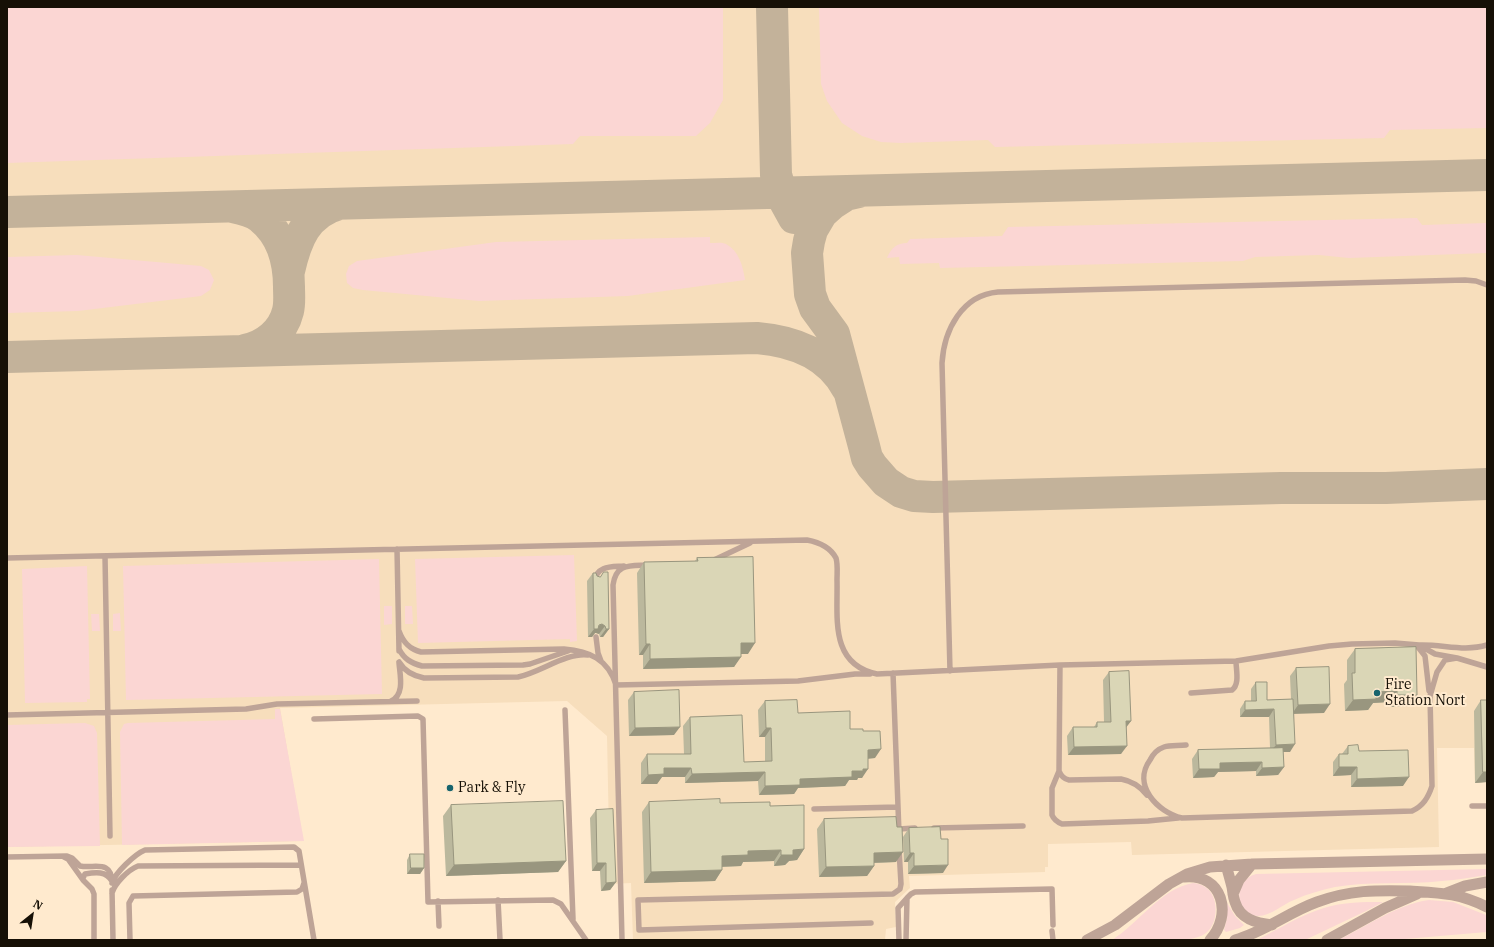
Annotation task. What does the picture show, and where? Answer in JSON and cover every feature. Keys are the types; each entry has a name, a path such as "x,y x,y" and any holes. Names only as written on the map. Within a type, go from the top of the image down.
{"street":[{"path":"1087,940 1115,925 1177,879 1196,870 1210,867 1252,864 1487,859"},
{"path":"1233,894 1239,880 1252,864"},
{"path":"1226,865 1238,909 1246,918 1260,923 1272,924"},
{"path":"1220,896 1226,865"},
{"path":"1177,879 1186,877 1201,878 1215,886 1220,896 1222,907 1220,924 1210,940"},
{"path":"1447,893 1464,886 1487,882"},
{"path":"1235,940 1258,932 1317,902 1351,892 1375,890 1447,893 1472,900 1487,907"},
{"path":"1327,940 1384,908 1421,892"}],"lane":[{"path":"950,671 942,363 945,342 951,326 964,308 976,298 991,292 1465,280 1476,281 1487,285"},
{"path":"7,558 807,540 820,544 834,555 837,564 839,636 841,645 846,655 853,664 877,674"},
{"path":"710,562 755,541"},
{"path":"389,702 394,700 400,692 397,549"},
{"path":"105,556 110,836"},
{"path":"594,581 595,576 602,568 653,565"},
{"path":"622,940 614,578 619,570 630,566"},
{"path":"399,631 405,643 414,650 421,652 564,649 580,650 596,656 611,674 616,685"},
{"path":"596,637 596,656"},
{"path":"616,685 798,681 856,674 1060,665 1236,661 1329,646 1372,643 1419,645 1434,644 1450,648 1487,646"},
{"path":"1060,665 1059,771 1052,788 1052,815 1058,823 1406,812 1416,808 1427,799 1432,786 1430,696 1425,656 1420,648 1411,644"},
{"path":"1419,645 1435,654 1457,658 1487,667"},
{"path":"399,649 410,661 422,666 523,665 561,653 580,650"},
{"path":"400,662 406,671 417,677 424,678 518,677 533,673 571,656 596,656"},
{"path":"1430,696 1437,672 1442,663 1449,658 1457,658"},
{"path":"1191,693 1232,690 1235,688 1237,682 1236,661"},
{"path":"893,673 899,837"},
{"path":"7,714 246,709 277,704 417,701"},
{"path":"565,710 573,922"},
{"path":"314,719 422,717 428,902 553,900 562,904 586,940"},
{"path":"1150,798 1145,783 1144,774 1145,768 1150,760 1156,752 1163,748 1186,745"},
{"path":"1059,771 1063,777 1069,780 1121,779 1128,781 1140,788 1164,811 1172,816 1182,818"},
{"path":"1472,806 1487,806"},
{"path":"814,809 898,807"},
{"path":"930,828 1023,826"},
{"path":"898,829 922,828"},
{"path":"870,923 639,930 638,900 893,894 900,889 901,884 899,845"},
{"path":"112,880 137,854 145,850 292,846 299,851 314,940"},
{"path":"137,854 134,862 141,866"},
{"path":"60,856 68,859 83,880 92,888 94,894 94,940"},
{"path":"7,857 70,856 80,866 105,867 109,870 112,880 113,940"},
{"path":"112,893 115,887 131,870 141,866 301,865"},
{"path":"83,880 85,874 102,873 107,875 112,880"},
{"path":"130,940 129,903 133,896 297,892 302,889 304,883"},
{"path":"899,940 898,908 911,894 915,892 1052,889 1053,940"},
{"path":"906,940 907,898"},
{"path":"498,900 500,940"},
{"path":"438,901 439,926"}],"shaded area":[{"path":"7,7 1487,7 1487,782 1475,783 1474,748 1437,748 1439,847 1132,855 1131,842 1048,844 1048,867 1045,867 1045,872 909,876 910,888 895,902 896,927 886,929 885,940 633,940 631,883 610,884 607,736 567,701 280,708 303,841 7,847"},
{"path":"7,7 723,7 723,100 710,123 696,136 580,136 573,144 7,163"},
{"path":"819,7 1487,7 1487,128 1390,130 1384,138 995,147 988,140 901,143 881,142 862,136 842,123 827,101 821,84"},
{"path":"1417,218 1422,225 1487,223 1487,253 1349,258 1319,255 1255,257 1243,261 940,268 939,263 900,264 899,257 887,258 890,251 900,244 907,243 910,239 1002,236 1008,227"},
{"path":"710,237 710,243 724,243 734,251 742,264 745,280 628,296 479,301 363,290 353,288 347,283 346,274 349,266 357,261 496,242"},
{"path":"77,255 201,266 209,270 214,280 210,290 201,296 78,311 7,313 7,257"},
{"path":"574,555 577,641 570,642 570,639 418,643 415,559"},
{"path":"379,559 382,694 126,700 123,566"},
{"path":"87,566 90,699 87,699 87,702 25,703 22,569"},
{"path":"384,606 392,606 392,624 384,625"},
{"path":"405,606 412,606 413,624 405,624"},
{"path":"120,613 121,631 113,631 113,614"},
{"path":"91,614 99,614 100,631 92,631"},
{"path":"275,709 280,709 304,841 122,845 120,732 124,724 275,719"},
{"path":"85,723 94,726 97,733 100,846 7,847 7,725"},
{"path":"1487,869 1487,875 1453,880 1415,883 1361,884 1335,887 1304,896 1268,914 1258,916 1250,914 1245,910 1239,897 1243,883 1248,878 1256,874"},
{"path":"1193,883 1206,888 1211,892 1214,899 1216,909 1214,920 1210,930 1206,933 1201,936 1182,940 1112,940 1160,899 1181,886"},
{"path":"1429,900 1453,902 1486,915 1487,932 1393,940 1338,940 1393,911 1405,906"},
{"path":"1383,902 1305,940 1257,940 1298,918 1324,908 1346,903"},
{"path":"1227,903 1235,916 1244,925 1240,928 1226,932 1224,930 1227,918"}],"building":[{"path":"753,557 755,643 741,643 741,657 650,659 650,644 646,644 644,562 698,561 697,558"},
{"path":"604,572 608,572 609,629 606,629 602,624 599,625 598,629 594,629 593,573 596,573 597,576 600,577"},
{"name":"Fire Station Nort","path":"1416,647 1417,695 1397,695 1397,691 1376,692 1376,699 1353,700 1352,673 1355,673 1355,649"},
{"path":"1329,667 1330,704 1298,705 1296,668"},
{"path":"1129,671 1131,721 1126,721 1127,746 1074,747 1073,727 1097,727 1097,722 1111,722 1109,672"},
{"path":"1256,682 1267,682 1267,700 1293,699 1295,744 1276,745 1274,709 1245,710 1245,701 1256,701"},
{"path":"679,690 680,727 635,728 634,692"},
{"path":"797,700 798,713 850,711 850,729 880,731 881,749 868,750 868,769 863,769 863,771 852,771 852,777 800,779 800,785 765,786 765,772 692,774 691,768 664,768 664,774 648,775 647,754 691,754 690,717 742,715 744,762 772,761 771,728 766,728 765,701"},
{"path":"1481,700 1487,700 1487,772 1483,772"},
{"path":"1358,745 1359,751 1408,750 1409,777 1357,779 1357,767 1339,767 1339,754 1348,754 1348,746"},
{"path":"1283,748 1284,767 1262,768 1262,762 1220,763 1220,769 1199,769 1198,750"},
{"path":"720,799 720,803 770,802 770,806 804,805 804,849 793,850 793,855 781,855 781,850 748,851 748,855 722,856 722,870 651,872 649,802"},
{"path":"563,801 566,861 454,865 451,805"},
{"path":"613,809 616,882 606,883 606,863 597,863 596,810"},
{"path":"896,817 897,827 902,827 903,852 874,853 874,866 826,867 824,819"},
{"path":"940,827 941,839 948,839 948,865 914,866 914,853 910,853 909,828"},
{"path":"410,854 424,854 424,868 411,868"}],"taxiway":[{"path":"772,7 776,175 783,198 794,218"},
{"path":"7,212 1487,175"},
{"path":"859,192 846,195 832,204 822,213 812,230 807,253 810,294 815,308 834,334 867,458 886,482 901,492 914,496 933,497 1281,488 1386,488 1487,484"},
{"path":"289,271 295,249 304,229 318,214 339,204"},
{"path":"233,207 255,214 274,232 283,249 289,277 289,308 286,319 272,337 259,345 245,350"},
{"path":"7,357 757,338 784,342 809,351 830,366 847,388"}],"place":[{"name":"Fire Station Nort","path":"1377,693"},
{"name":"Park & Fly","path":"450,788"}]}
